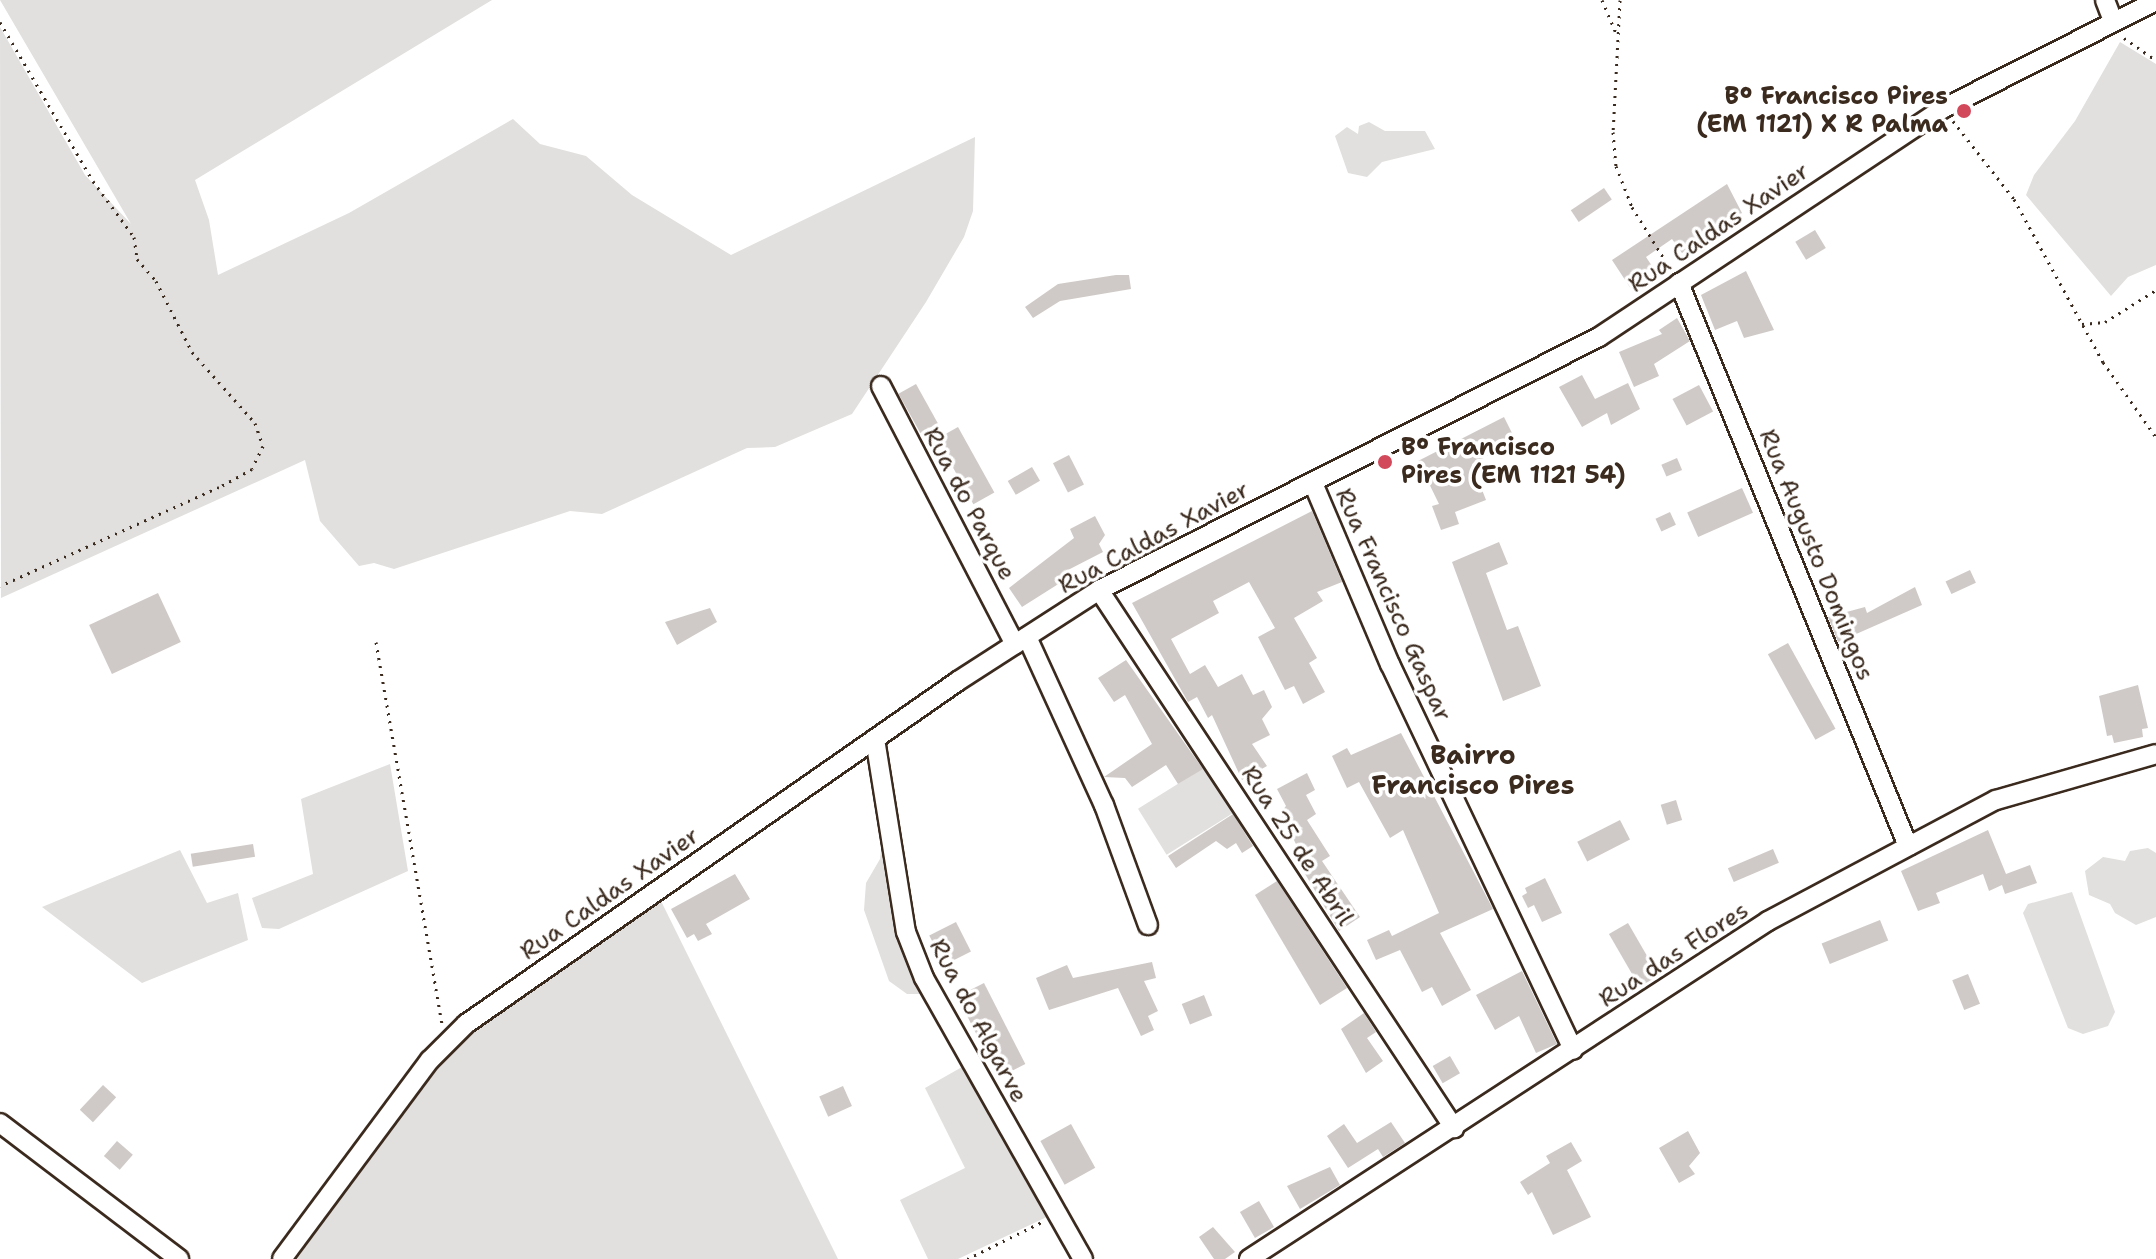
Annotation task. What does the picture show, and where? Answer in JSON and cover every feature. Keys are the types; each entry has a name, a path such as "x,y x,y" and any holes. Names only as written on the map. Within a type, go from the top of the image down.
{"street":[{"path":"2105,0 2113,21"},
{"name":"Rua Caldas Xavier","path":"282,1259 446,1043 591,935 875,739 1099,590 1599,337 1944,108 2156,1"},
{"name":"Rua Augusto Domingos","path":"1679,283 1908,846"},
{"name":"Rua do Parque","path":"881,386 1021,641 1104,805 1148,925"},
{"name":"Rua Francisco Gaspar","path":"1313,483 1390,664 1573,1050"},
{"name":"Rua 25 de Abril","path":"1099,590 1454,1128"},
{"name":"Rua do Algarve","path":"875,739 893,879 906,932 924,978 1083,1259"},
{"name":"Rua das Flores","path":"1249,1259 1768,921 1996,800 2156,754"},
{"path":"0,1123 179,1259"}],"path":[{"path":"1602,0 1616,35"},
{"path":"1620,0 1616,35 1616,166 1632,207 1679,283"},
{"path":"2113,21 2124,37 2156,60"},
{"path":"0,22 93,181 134,237 137,259 156,281 192,352 255,423 263,446 252,469 219,487 0,586"},
{"path":"1944,108 2014,199 2081,324 2156,437"},
{"path":"2081,324 2105,322 2156,290"},
{"path":"376,642 446,1043"},
{"path":"967,1259 1058,1214"}],"shaded area":[{"path":"0,0 492,0 195,180 209,220 218,275 349,213 513,119 540,144 586,156 632,195 731,255 975,137 973,211 964,237 926,302 852,414 775,447 747,448 602,514 570,511 394,569 374,563 359,566 320,521 305,460 1,598 0,27 85,175 131,224"},
{"path":"2120,42 2156,64 2156,265 2128,277 2111,296 2026,195 2034,175 2075,121"},
{"path":"1369,122 1385,131 1425,131 1435,149 1382,162 1367,177 1348,173 1335,136 1347,127 1358,134 1359,126"},
{"path":"390,764 408,871 279,929 262,928 252,898 313,874 301,799"},
{"path":"1205,767 1234,813 1167,855 1138,809"},
{"path":"882,842 900,938 924,994 907,994 889,981 864,910 866,883 880,859"},
{"path":"2148,848 2156,853 2156,917 2136,925 2115,913 2110,904 2089,895 2085,871 2103,857 2125,861 2130,851"},
{"path":"180,850 207,903 238,893 248,940 142,983 42,907"},
{"path":"2072,892 2115,1012 2108,1026 2083,1034 2068,1028 2023,913 2028,904"},
{"path":"660,899 838,1259 297,1259 373,1147 453,1051 518,996"},
{"path":"962,1067 1051,1215 958,1259 928,1259 900,1200 965,1168 925,1088"}],"building":[{"path":"1727,184 1742,213 1682,253 1672,239 1646,257 1656,272 1631,289 1612,260"},
{"path":"1604,188 1612,200 1579,222 1571,210"},
{"path":"1815,230 1826,248 1806,260 1795,242"},
{"path":"1746,271 1774,330 1744,338 1737,321 1715,330 1701,295"},
{"path":"1129,275 1131,289 1060,301 1033,318 1025,307 1058,284"},
{"path":"1677,318 1690,341 1654,364 1659,376 1634,387 1619,352 1662,334 1659,330"},
{"path":"1582,375 1595,399 1628,383 1640,409 1611,425 1607,413 1582,427 1559,387"},
{"path":"916,384 938,423 920,433 899,394"},
{"path":"1699,385 1713,411 1687,426 1673,399"},
{"path":"1504,417 1516,441 1472,464 1486,500 1455,512 1459,524 1441,530 1432,506 1439,504 1418,461"},
{"path":"958,427 994,493 973,504 937,439"},
{"path":"1069,455 1084,484 1068,493 1053,463"},
{"path":"1677,458 1682,470 1666,477 1661,465"},
{"path":"1032,467 1040,481 1016,495 1008,481"},
{"path":"1742,488 1753,513 1698,537 1687,512"},
{"path":"1312,511 1342,582 1317,592 1323,601 1294,618 1317,658 1309,663 1325,692 1303,704 1294,686 1285,690 1258,637 1275,628 1249,582 1213,601 1219,613 1171,639 1190,674 1205,665 1218,687 1242,674 1253,695 1264,690 1272,707 1262,719 1270,735 1252,744 1267,766 1242,780 1212,715 1208,718 1197,697 1188,702 1132,603"},
{"path":"1670,512 1676,525 1661,531 1655,519"},
{"path":"1095,516 1105,535 1099,544 1103,552 1068,570 1071,576 1022,607 1009,588 1074,538 1070,529"},
{"path":"1499,542 1508,564 1486,573 1507,630 1518,626 1541,686 1503,701 1452,562"},
{"path":"1970,570 1976,583 1951,594 1946,581"},
{"path":"1915,587 1922,605 1838,642 1828,617 1865,607 1867,613"},
{"path":"158,593 181,642 112,674 89,625"},
{"path":"710,608 717,622 677,645 665,622"},
{"path":"1788,643 1836,729 1815,740 1768,654"},
{"path":"1126,660 1203,769 1178,784 1166,765 1132,787 1125,778 1104,777 1152,744 1125,695 1114,702 1098,678"},
{"path":"2138,685 2148,728 2142,729 2143,737 2114,743 2112,735 2107,736 2099,696"},
{"path":"1401,733 1493,909 1440,933 1471,990 1442,1006 1432,987 1422,992 1400,950 1376,960 1367,940 1389,930 1392,936 1439,913 1403,830 1390,838 1359,782 1347,788 1332,756 1347,748 1351,755"},
{"path":"1307,773 1315,790 1306,795 1316,814 1307,820 1330,856 1322,861 1360,917 1339,931 1292,852 1298,848 1280,813 1286,806 1277,789"},
{"path":"1676,800 1682,820 1667,825 1661,805"},
{"path":"1233,814 1253,846 1242,853 1236,843 1227,849 1216,841 1176,868 1168,856"},
{"path":"1620,820 1630,840 1587,861 1577,842"},
{"path":"1988,830 2006,874 2030,865 2037,883 2005,894 2002,885 1989,891 1983,874 1936,893 1940,903 1918,911 1901,871"},
{"path":"253,844 255,857 193,867 191,854"},
{"path":"1773,849 1779,863 1734,882 1728,868"},
{"path":"735,874 750,899 706,924 712,934 698,941 694,934 687,938 671,909"},
{"path":"1545,878 1562,913 1542,922 1534,905 1528,908 1522,896 1527,893 1525,888"},
{"path":"1277,881 1347,988 1320,1005 1255,895"},
{"path":"1880,920 1888,940 1830,964 1822,944"},
{"path":"956,922 971,951 944,965 929,936"},
{"path":"1628,923 1658,976 1639,987 1609,934"},
{"path":"1152,962 1156,978 1144,981 1158,1011 1148,1016 1154,1030 1141,1036 1118,988 1049,1010 1036,978 1067,965 1073,978"},
{"path":"1522,971 1557,1044 1536,1053 1519,1016 1495,1030 1476,995"},
{"path":"1968,974 1980,1004 1964,1010 1952,980"},
{"path":"984,983 1025,1064 999,1078 957,997"},
{"path":"1204,995 1212,1015 1190,1024 1182,1004"},
{"path":"1364,1013 1376,1032 1367,1038 1383,1061 1366,1073 1341,1029"},
{"path":"1450,1056 1460,1073 1443,1083 1433,1066"},
{"path":"103,1085 116,1097 93,1122 80,1110"},
{"path":"843,1086 852,1106 828,1117 819,1097"},
{"path":"1391,1122 1405,1143 1383,1157 1378,1149 1348,1168 1327,1136 1344,1124 1357,1143"},
{"path":"1071,1124 1095,1168 1065,1185 1040,1141"},
{"path":"1688,1131 1700,1153 1689,1166 1695,1174 1679,1183 1659,1148"},
{"path":"117,1141 133,1155 120,1170 104,1156"},
{"path":"1571,1142 1582,1161 1567,1170 1591,1217 1553,1235 1532,1192 1528,1195 1520,1182 1550,1163 1546,1156"},
{"path":"1330,1167 1340,1185 1300,1209 1287,1186"},
{"path":"1259,1201 1274,1227 1255,1238 1240,1212"},
{"path":"1213,1227 1235,1252 1225,1259 1214,1259 1199,1237"}],"place":[{"name":"Bº Francisco Pires (EM 1121) X R Palma","path":"1964,111"},
{"name":"Bº Francisco Pires (EM 1121 54)","path":"1385,462"}],"district":[{"name":"Bairro Francisco Pires","path":"1473,770"}]}
